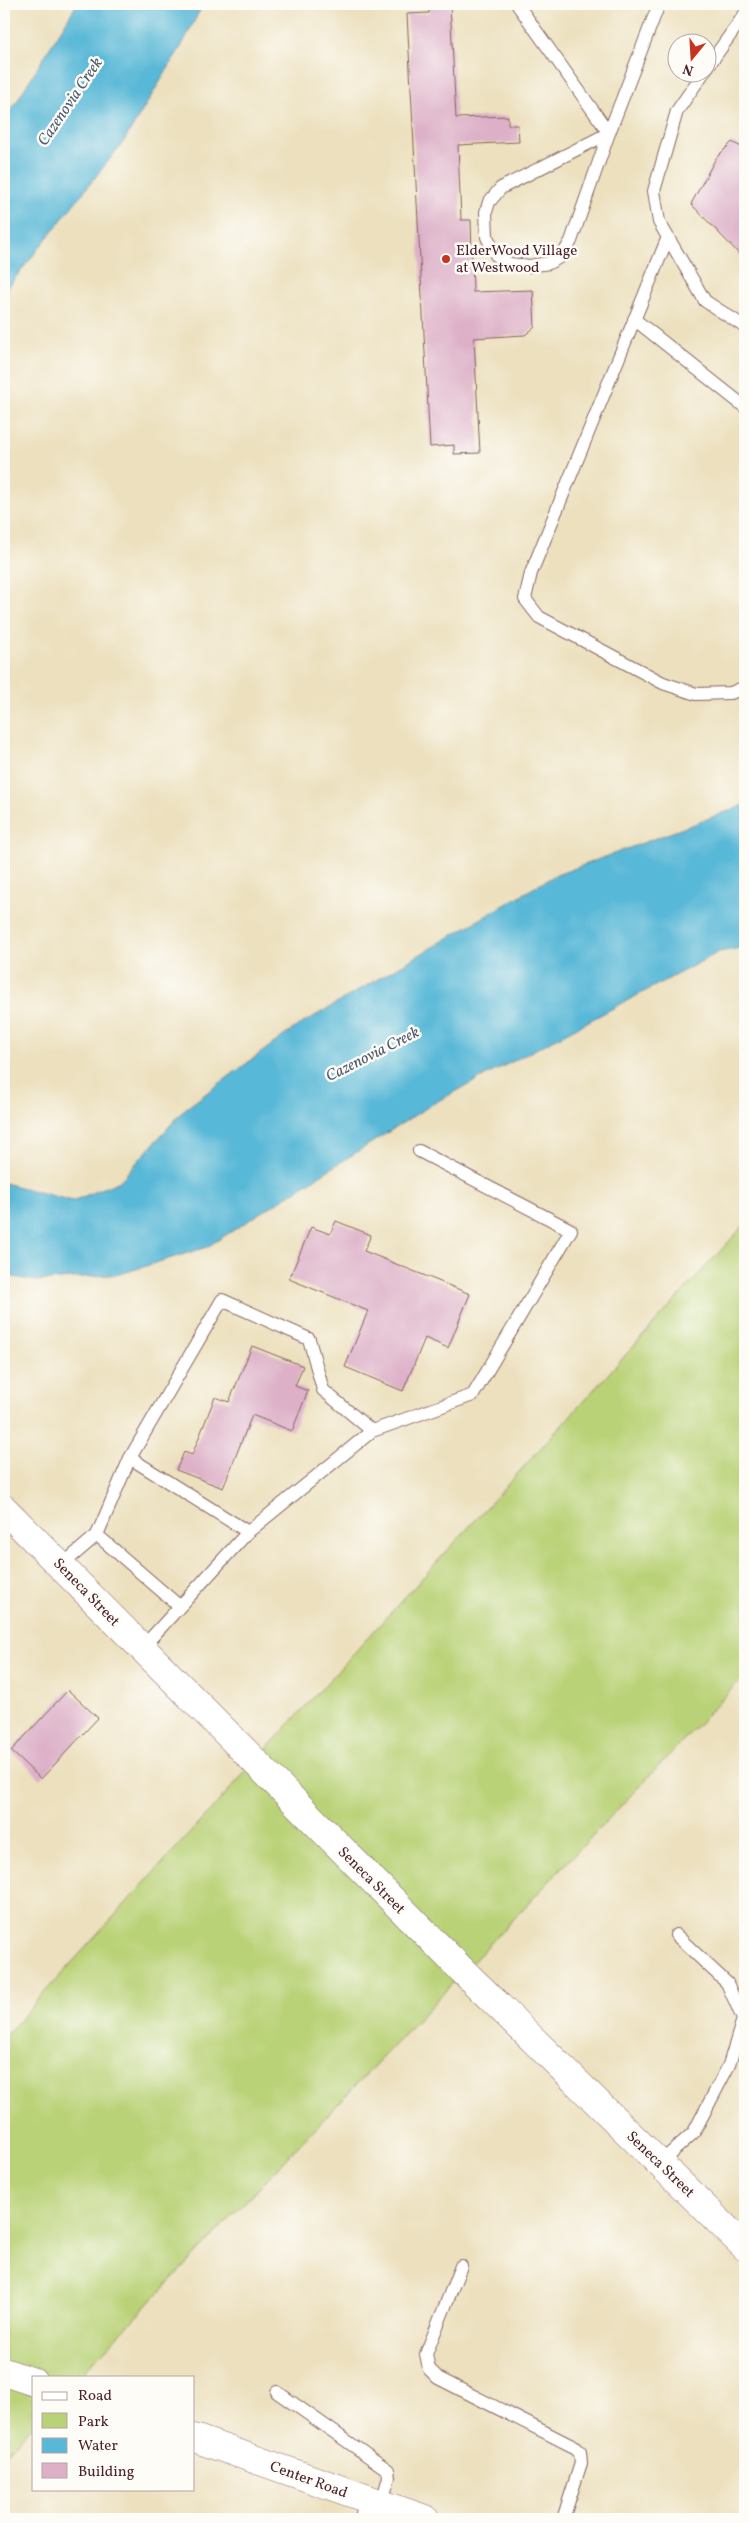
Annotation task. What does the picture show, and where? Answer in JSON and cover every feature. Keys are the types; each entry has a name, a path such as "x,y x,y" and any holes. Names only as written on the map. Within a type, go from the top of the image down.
{"main road":[{"name":"Seneca Street","path":"4,1509 465,1973 745,2247"},
{"path":"4,2372 32,2381"},
{"name":"Center Road","path":"195,2438 374,2509 425,2519"}],"lane":[{"path":"517,4 609,133"},
{"path":"609,133 501,188 489,202 486,212 487,237 496,255 510,264 529,266 550,263 563,255 571,241 609,133 659,4"},
{"path":"716,55 745,14"},
{"path":"697,82 676,111 654,191 659,222 705,300 745,327"},
{"path":"668,237 531,573 525,599 539,617 663,684 696,694 731,694 745,687"},
{"path":"634,319 745,407"},
{"path":"142,1649 248,1532 372,1431 473,1395 570,1230 419,1151"},
{"path":"62,1566 97,1536 130,1458 222,1300 309,1339 323,1390 372,1431"},
{"path":"130,1458 248,1532"},
{"path":"97,1536 179,1606"},
{"path":"660,2163 694,2132 728,2065 743,2019 727,1983 676,1935"},
{"path":"461,2266 426,2354 429,2369 438,2378 576,2448 580,2452 581,2464 563,2519"},
{"path":"277,2392 388,2470 388,2477 374,2509"}],"green space":[{"path":"745,1224 745,1675 80,2376 32,2376 32,2426 4,2456 4,2037"}],"water":[{"name":"Cazenovia Creek","path":"77,4 203,4 181,47 124,141 4,292 4,122"},
{"name":"Cazenovia Creek","path":"745,805 745,947 719,952 434,1103 207,1247 120,1274 36,1281 4,1275 4,1183 73,1201 120,1181 185,1109 296,1027 554,876"}],"building":[{"name":"ElderWood Village at Westwood","path":"429,4 450,4 456,118 508,116 508,125 518,125 519,142 458,145 461,220 471,220 473,292 533,290 535,327 525,335 474,338 480,453 454,454 454,445 430,447 407,14 429,13"},
{"path":"732,142 745,149 745,260 691,204 716,158"},
{"path":"336,1221 371,1235 364,1251 470,1294 448,1348 425,1338 403,1391 345,1367 368,1311 289,1279 311,1227 330,1234"},
{"path":"252,1346 303,1366 295,1386 308,1391 292,1431 252,1415 223,1488 176,1470 184,1452 192,1455 215,1397 229,1402"},
{"path":"68,1690 98,1718 41,1779 11,1751"}],"place":[{"name":"ElderWood Village at Westwood","path":"446,259"}]}
